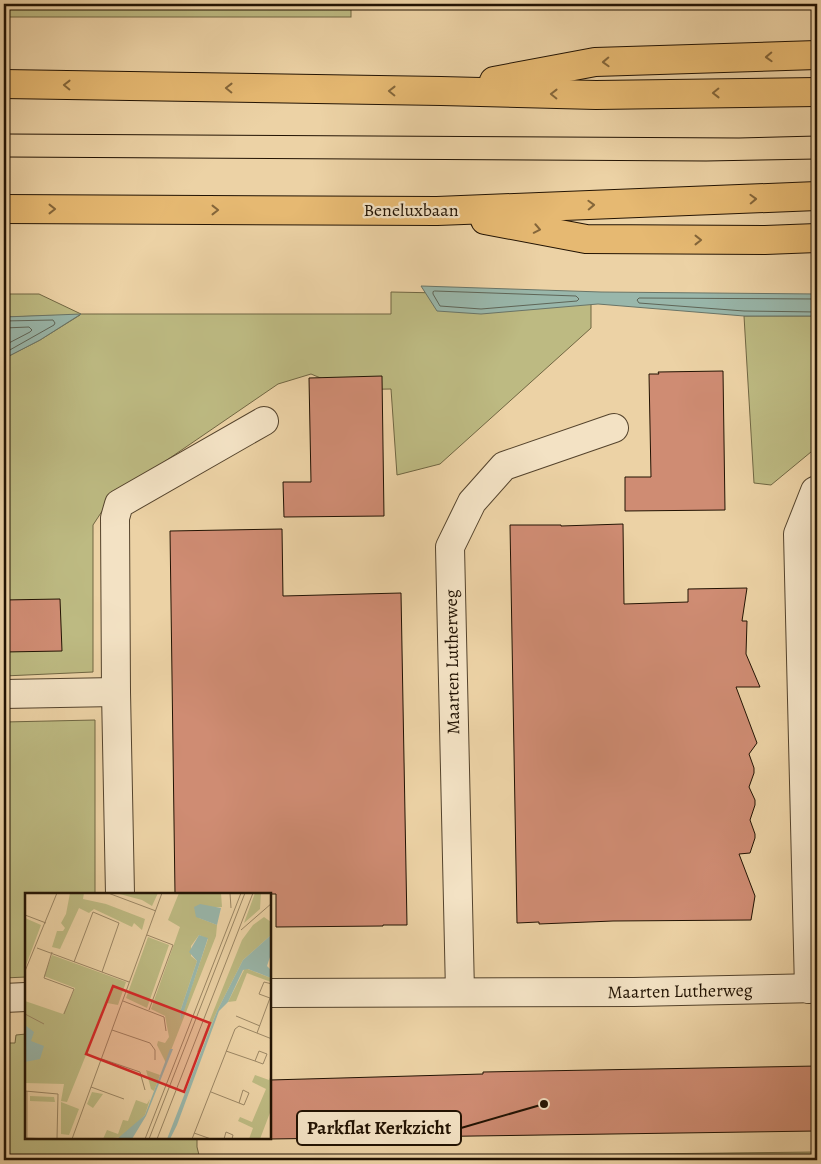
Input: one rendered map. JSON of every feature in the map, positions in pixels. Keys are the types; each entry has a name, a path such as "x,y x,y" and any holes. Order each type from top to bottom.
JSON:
{"main road":[{"path":"441,91 594,62 817,55"},
{"path":"4,84 596,95 817,92"},
{"name":"Beneluxbaan","path":"4,209 437,211 817,196"},
{"path":"437,211 586,239 765,240 817,238"}],"street":[{"path":"120,893 115,518 119,504 264,421"},
{"name":"Maarten Lutherweg","path":"460,992 450,547 472,502 504,466 614,428"},
{"name":"Maarten Lutherweg","path":"271,993 634,992 813,989 798,534 817,490"},
{"path":"4,694 116,692"},
{"path":"4,998 25,997"}],"shaded area":[{"path":"4,4 351,4 351,17 4,17"},
{"path":"391,292 591,296 591,328 440,464 397,475 391,389 331,390 323,379 311,374 278,384 110,499 93,525 93,672 4,676 4,356 9,356 40,340 80,315 4,317 4,294 39,294 81,314 391,314"},
{"path":"744,316 817,316 817,447 771,485 754,483"},
{"path":"95,720 95,893 25,893 25,977 4,978 4,722"},
{"path":"25,1034 25,1139 197,1139 200,1159 817,1152 817,1160 4,1160 4,1043 15,1043 16,1035"}],"water":[{"path":"421,286 601,292 817,294 817,316 744,316 598,304 481,314 437,311"},
{"path":"81,314 40,340 9,356 4,356 4,317"}],"building":[{"path":"723,371 725,510 625,511 625,477 651,477 649,374 659,374 658,372"},
{"path":"382,376 384,516 284,517 283,482 311,482 309,378"},
{"path":"623,524 624,604 688,602 688,589 747,588 742,621 747,621 746,654 760,687 736,687 757,743 749,754 754,768 749,787 755,800 750,820 755,838 750,853 739,854 755,896 751,920 517,923 510,525"},
{"path":"282,529 283,596 401,593 407,925 276,927 276,894 175,893 170,531"},
{"path":"60,599 62,651 4,652 4,600"},
{"path":"817,1066 817,1131 271,1139 271,1080 483,1074 483,1072"}],"tram line":[{"path":"4,134 739,138 817,136"},
{"path":"4,157 706,161 817,159"}],"place":[{"name":"Parkflat Kerkzicht","path":"544,1104"}]}
